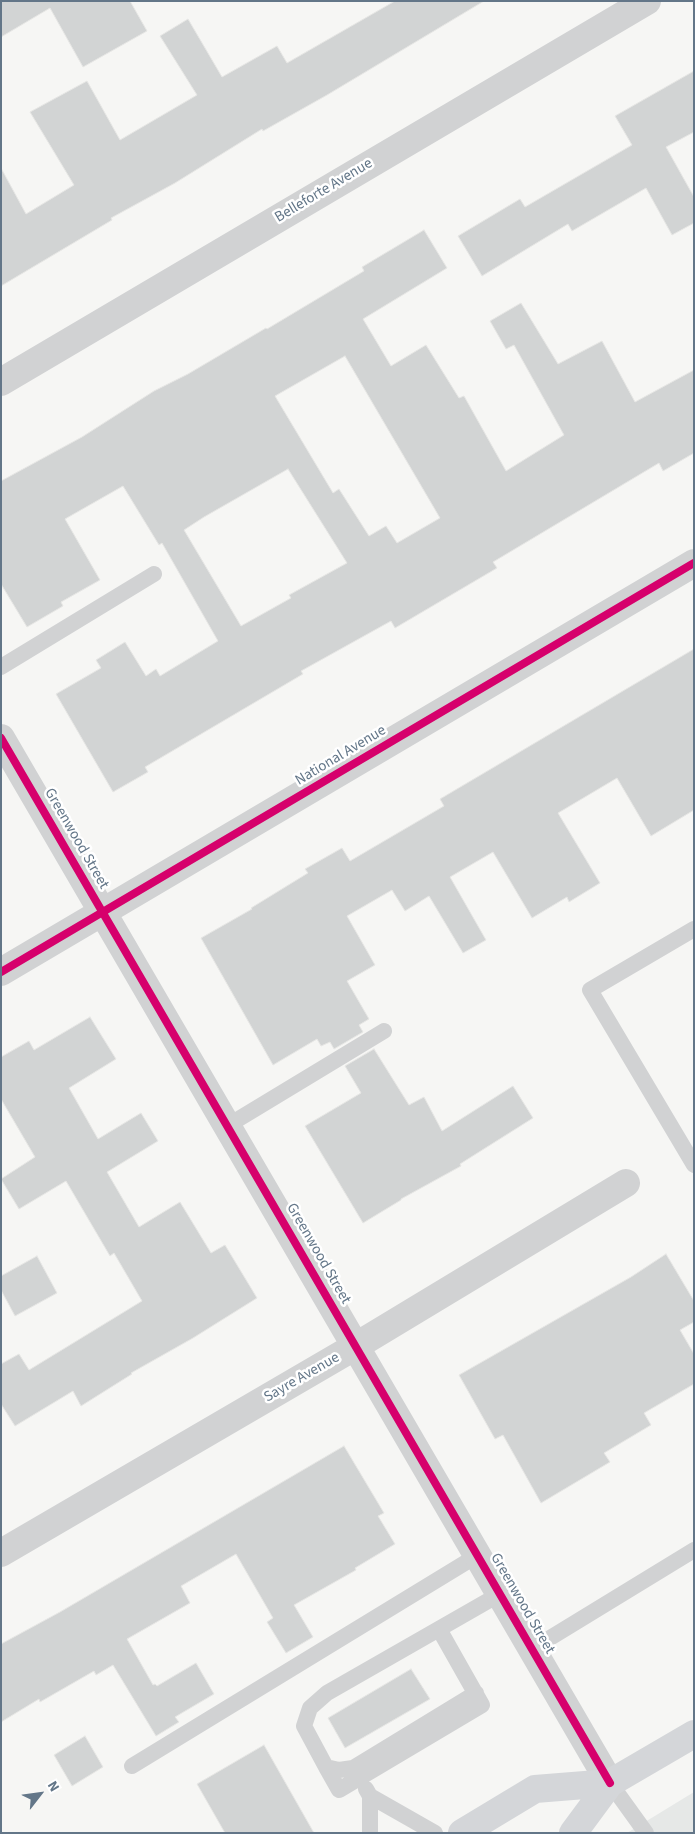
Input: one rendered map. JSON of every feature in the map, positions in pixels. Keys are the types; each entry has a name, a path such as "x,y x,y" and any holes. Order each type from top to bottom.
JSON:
{"main road":[{"path":"573,1833 610,1783 694,1734"},
{"path":"462,1833 535,1789 610,1783"}],"street":[{"name":"Belleforte Avenue","path":"1,382 647,1"},
{"name":"National Avenue","path":"1,972 694,563"},
{"name":"Greenwood Street","path":"1,738 610,1783"},
{"name":"Sayre Avenue","path":"1,1553 356,1346 626,1183"}],"lane":[{"path":"1,668 154,574"},
{"path":"694,929 590,990 694,1165"},
{"path":"227,1126 384,1031"},
{"path":"532,1649 694,1550"},
{"path":"132,1766 478,1555"},
{"path":"439,1629 482,1705 339,1790 304,1726 310,1708 326,1694 439,1629 500,1594"},
{"path":"326,1767 339,1770 353,1768 476,1693"},
{"path":"360,1778 370,1796 370,1833"},
{"path":"610,1783 646,1833"},
{"path":"370,1796 435,1833"}],"shaded area":[{"path":"694,1792 694,1833 627,1833"}],"building":[{"path":"1,1 130,1 147,31 83,67 50,8 1,37"},
{"path":"395,1 484,1 327,95 263,131 262,129 175,183 111,218 112,220 1,286 1,168 26,214 74,185 30,112 87,81 120,140 197,95 160,36 188,19 222,77 277,46 287,63"},
{"path":"694,71 694,132 666,147 694,197 694,223 672,235 646,188 572,231 568,224 482,276 458,236 520,199 525,207 632,145 615,116"},
{"path":"424,230 447,268 363,319 391,366 426,345 459,398 464,396 506,471 564,435 514,345 506,349 490,321 521,303 558,364 602,341 635,402 694,370 694,453 663,471 659,463 493,562 497,568 395,628 391,621 301,671 303,674 145,767 148,772 113,792 56,694 101,668 96,660 125,642 146,676 156,669 160,676 218,641 162,543 159,545 123,486 65,519 100,580 61,602 63,606 27,627 1,584 1,481 82,437 154,391 267,329 364,271 362,267","holes":["345,356 440,518 397,543 386,526 369,536 339,489 333,493 275,396","288,469 347,563 289,595 291,598 241,626 184,530"]},
{"path":"694,649 694,810 651,836 617,778 558,813 600,883 569,902 567,897 532,918 493,852 450,877 486,940 463,953 429,896 405,911 392,890 347,916 375,965 347,981 369,1019 359,1025 363,1032 334,1049 330,1042 321,1046 317,1039 273,1065 201,938 252,909 308,873 305,869 342,848 350,861 444,806 440,799"},
{"path":"90,1017 116,1059 69,1088 98,1139 141,1113 158,1141 107,1172 139,1227 180,1202 211,1253 225,1245 257,1298 193,1338 131,1373 81,1406 73,1391 15,1426 1,1404 1,1364 19,1354 29,1370 142,1301 114,1253 110,1256 66,1181 19,1209 1,1179 35,1157 1,1099 1,1057 29,1041 34,1050"},
{"path":"374,1049 409,1105 424,1097 442,1131 513,1086 533,1118 460,1164 461,1166 401,1199 363,1223 305,1126 361,1093 345,1066"},
{"path":"666,1254 694,1301 694,1322 680,1330 694,1354 694,1384 644,1413 651,1425 604,1453 610,1462 541,1503 503,1435 495,1439 459,1375 631,1277"},
{"path":"37,1256 57,1293 15,1316 1,1290 1,1276"},
{"path":"344,1446 384,1513 378,1516 395,1544 355,1568 356,1570 294,1605 313,1637 286,1653 267,1622 273,1618 236,1554 181,1586 190,1603 127,1639 153,1685 157,1686 196,1663 214,1694 175,1717 179,1722 156,1736 113,1665 96,1675 94,1671 40,1702 39,1699 1,1722 1,1644 60,1612"},
{"path":"411,1669 430,1699 345,1748 328,1718"},
{"path":"85,1736 103,1767 72,1786 54,1755"},
{"path":"264,1745 314,1833 225,1833 197,1784"}],"cycle path":[{"path":"1,972 694,563"},
{"path":"1,738 610,1783"}]}
